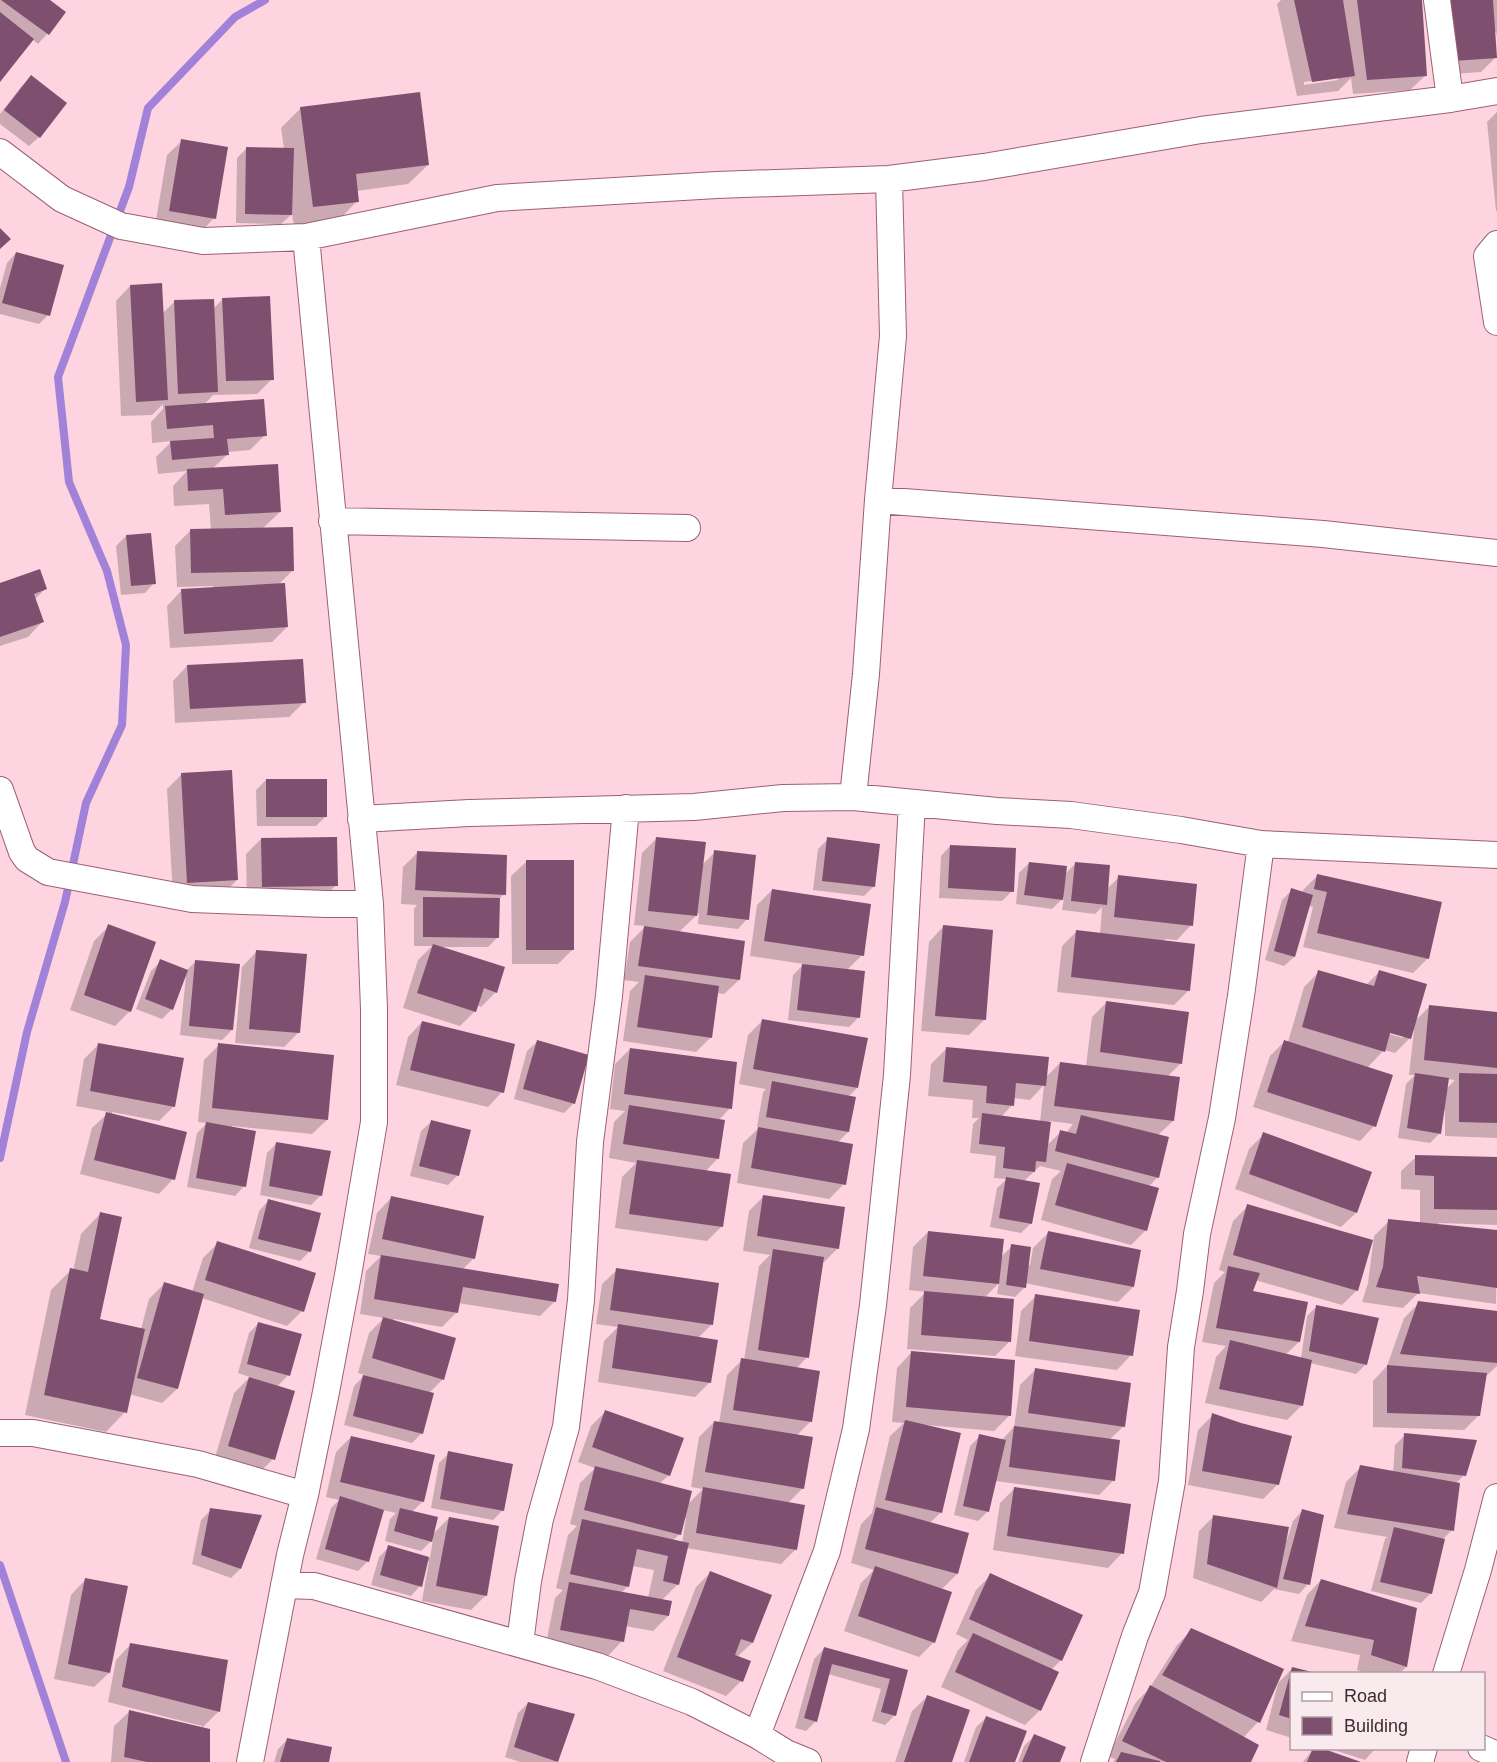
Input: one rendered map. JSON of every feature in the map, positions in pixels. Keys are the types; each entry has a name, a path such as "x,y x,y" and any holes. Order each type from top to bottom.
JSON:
{"street":[{"path":"1437,0 1450,99"},
{"path":"0,152 62,199 121,226 203,241 306,237 497,198 717,184 889,179 984,167 1201,130 1497,91"},
{"path":"853,797 866,674 892,336 889,179"},
{"path":"250,1762 348,1275 374,1122 374,1010 370,904 306,237"},
{"path":"1497,243 1487,256 1497,322"},
{"path":"878,500 1323,534 1497,553"},
{"path":"333,521 687,528"},
{"path":"0,790 22,852 27,859 48,872 192,899 370,904"},
{"path":"361,819 470,813 694,807 783,798 853,797 997,811 1071,815 1261,843 1497,855"},
{"path":"757,1735 827,1551 856,1429 873,1305 897,1076 912,803"},
{"path":"520,1643 528,1581 540,1519 566,1426 581,1300 590,1142 609,996 626,808"},
{"path":"1094,1762 1135,1636 1152,1593 1172,1480 1181,1347 1197,1234 1222,1118 1261,843"},
{"path":"0,1433 33,1433 198,1464 305,1495"},
{"path":"1447,1672 1478,1570 1497,1497"},
{"path":"284,1585 314,1586 597,1666 692,1701 757,1735 786,1754 808,1762"}],"building":[{"path":"1,0 50,0 66,12 49,35"},
{"path":"1294,0 1343,0 1355,76 1312,82"},
{"path":"1357,0 1422,0 1427,76 1367,80"},
{"path":"1446,0 1493,0 1497,58 1453,61"},
{"path":"0,12 34,39 0,82"},
{"path":"31,75 67,103 40,138 4,110"},
{"path":"420,92 429,165 356,174 359,202 313,207 300,107"},
{"path":"181,139 228,147 216,219 169,211"},
{"path":"246,147 294,148 292,215 245,214"},
{"path":"0,228 11,239 0,249"},
{"path":"16,252 64,265 50,316 2,303"},
{"path":"162,283 168,400 136,402 130,285"},
{"path":"270,296 274,380 226,381 222,298"},
{"path":"214,299 218,392 178,394 174,300"},
{"path":"264,399 267,436 227,439 229,455 172,460 170,441 214,438 213,425 167,429 165,406"},
{"path":"278,464 281,512 225,515 223,489 188,491 187,469"},
{"path":"293,527 294,571 191,573 190,529"},
{"path":"151,533 156,584 131,586 126,535"},
{"path":"40,569 47,589 34,594 44,622 0,637 0,583"},
{"path":"285,583 288,627 184,634 181,589"},
{"path":"303,659 306,703 190,709 187,665"},
{"path":"232,770 238,880 187,883 181,773"},
{"path":"266,779 327,779 327,817 266,817"},
{"path":"337,837 338,886 262,887 261,838"},
{"path":"656,837 706,842 697,916 648,911"},
{"path":"827,837 880,844 875,887 822,881"},
{"path":"950,845 1016,848 1014,892 948,888"},
{"path":"714,850 756,855 749,920 707,915"},
{"path":"417,851 507,855 506,895 415,890"},
{"path":"526,860 574,860 574,950 526,950"},
{"path":"1029,862 1067,866 1063,900 1024,895"},
{"path":"1075,862 1110,865 1107,905 1071,901"},
{"path":"1317,874 1442,902 1429,959 1317,933 1327,892 1314,889"},
{"path":"1118,875 1197,884 1193,926 1114,917"},
{"path":"1291,888 1313,895 1295,957 1274,951"},
{"path":"772,889 871,904 864,956 764,941"},
{"path":"423,897 500,898 499,938 423,937"},
{"path":"108,924 156,942 131,1012 84,995"},
{"path":"943,925 993,930 986,1020 935,1016"},
{"path":"644,926 745,941 740,980 638,966"},
{"path":"1076,930 1195,944 1190,991 1071,977"},
{"path":"433,944 505,967 497,993 484,988 476,1012 417,993"},
{"path":"256,950 307,954 300,1033 249,1029"},
{"path":"160,959 188,970 173,1010 145,999"},
{"path":"195,960 240,964 233,1030 189,1026"},
{"path":"802,964 865,971 860,1018 797,1010"},
{"path":"1318,970 1374,986 1379,970 1427,984 1411,1039 1390,1033 1385,1052 1302,1027"},
{"path":"645,975 719,986 712,1038 637,1027"},
{"path":"1106,1001 1189,1012 1182,1064 1100,1052"},
{"path":"1429,1005 1497,1012 1497,1068 1424,1060"},
{"path":"762,1019 868,1038 858,1088 753,1069"},
{"path":"422,1021 515,1044 504,1093 410,1070"},
{"path":"537,1040 589,1055 575,1104 523,1089"},
{"path":"1284,1040 1393,1075 1376,1127 1267,1092"},
{"path":"98,1043 184,1058 175,1107 90,1091"},
{"path":"218,1043 334,1055 328,1120 212,1108"},
{"path":"946,1047 1049,1057 1046,1086 1016,1083 1014,1106 986,1103 987,1086 943,1082"},
{"path":"630,1048 737,1062 732,1109 624,1094"},
{"path":"1060,1062 1180,1077 1174,1121 1054,1106"},
{"path":"1415,1073 1449,1078 1441,1134 1407,1128"},
{"path":"1459,1073 1497,1074 1497,1123 1459,1122"},
{"path":"772,1081 856,1097 849,1132 766,1117"},
{"path":"629,1105 725,1120 719,1159 623,1144"},
{"path":"106,1112 187,1132 175,1180 94,1160"},
{"path":"982,1113 1051,1122 1046,1162 1036,1161 1035,1172 1003,1168 1005,1147 979,1144"},
{"path":"1081,1115 1169,1137 1159,1178 1055,1151 1060,1130 1076,1134"},
{"path":"431,1120 471,1130 459,1176 419,1166"},
{"path":"206,1122 256,1131 246,1187 196,1178"},
{"path":"758,1127 853,1144 846,1185 751,1168"},
{"path":"1263,1132 1372,1172 1357,1213 1249,1174"},
{"path":"276,1142 331,1151 322,1196 269,1186"},
{"path":"1415,1155 1497,1157 1497,1210 1434,1209 1434,1176 1415,1175"},
{"path":"637,1160 731,1174 723,1227 629,1214"},
{"path":"1067,1163 1159,1188 1147,1231 1055,1205"},
{"path":"1006,1177 1040,1183 1032,1224 999,1218"},
{"path":"763,1195 845,1207 839,1249 757,1236"},
{"path":"391,1196 484,1216 475,1259 382,1239"},
{"path":"268,1199 321,1213 311,1252 258,1239"},
{"path":"1247,1204 1373,1240 1358,1291 1233,1255"},
{"path":"100,1212 122,1217 100,1319 145,1329 127,1413 44,1395 70,1268 88,1272"},
{"path":"1388,1219 1497,1230 1497,1288 1417,1276 1420,1294 1376,1287 1383,1267"},
{"path":"928,1231 1004,1239 999,1284 923,1276"},
{"path":"1048,1231 1141,1250 1134,1287 1040,1269"},
{"path":"217,1241 316,1273 304,1312 205,1280"},
{"path":"1011,1244 1031,1247 1026,1288 1006,1285"},
{"path":"773,1249 824,1257 809,1358 758,1350"},
{"path":"381,1255 559,1284 556,1302 463,1287 458,1313 374,1299"},
{"path":"1228,1266 1260,1273 1253,1291 1308,1302 1300,1342 1216,1328"},
{"path":"616,1268 719,1283 713,1325 610,1310"},
{"path":"164,1282 204,1294 178,1389 137,1378"},
{"path":"924,1291 1014,1299 1011,1342 921,1335"},
{"path":"1035,1294 1140,1310 1133,1356 1029,1341"},
{"path":"1418,1301 1497,1311 1497,1363 1400,1354"},
{"path":"1316,1305 1379,1318 1367,1365 1309,1351"},
{"path":"383,1317 456,1338 444,1380 372,1358"},
{"path":"258,1322 302,1334 290,1376 247,1364"},
{"path":"618,1324 718,1340 711,1383 612,1368"},
{"path":"1230,1340 1312,1360 1303,1406 1219,1389"},
{"path":"911,1351 1015,1360 1011,1416 906,1407"},
{"path":"741,1358 820,1371 812,1422 733,1410"},
{"path":"1387,1365 1487,1373 1480,1416 1387,1413"},
{"path":"1035,1368 1131,1383 1125,1427 1028,1413"},
{"path":"363,1375 434,1393 423,1434 353,1416"},
{"path":"249,1377 295,1391 275,1460 228,1446"},
{"path":"605,1410 684,1438 670,1476 592,1447"},
{"path":"1212,1413 1292,1436 1279,1485 1202,1471"},
{"path":"905,1420 961,1433 942,1513 885,1500"},
{"path":"714,1421 813,1437 804,1489 705,1472"},
{"path":"1014,1426 1120,1440 1115,1481 1009,1467"},
{"path":"1404,1433 1477,1440 1466,1476 1402,1468"},
{"path":"979,1434 1006,1440 989,1512 963,1506"},
{"path":"351,1436 435,1455 424,1502 340,1482"},
{"path":"448,1451 513,1464 504,1511 440,1499"},
{"path":"1360,1465 1460,1483 1454,1531 1347,1514"},
{"path":"595,1466 692,1491 681,1535 584,1510"},
{"path":"703,1487 805,1505 797,1550 696,1533"},
{"path":"1014,1487 1131,1504 1124,1554 1007,1536"},
{"path":"340,1496 384,1510 369,1562 325,1549"},
{"path":"876,1507 969,1533 958,1574 865,1549"},
{"path":"210,1508 262,1515 241,1569 201,1555"},
{"path":"400,1508 438,1517 432,1542 394,1531"},
{"path":"1302,1509 1324,1515 1310,1585 1283,1579"},
{"path":"1213,1515 1289,1527 1277,1588 1207,1564"},
{"path":"449,1517 499,1526 487,1596 436,1586"},
{"path":"582,1519 689,1543 679,1585 663,1581 668,1556 637,1549 629,1587 570,1574"},
{"path":"1394,1527 1445,1539 1432,1594 1380,1582"},
{"path":"388,1545 429,1557 422,1587 380,1575"},
{"path":"875,1566 952,1592 935,1643 858,1616"},
{"path":"710,1571 772,1595 753,1643 741,1639 735,1655 751,1661 743,1682 677,1657"},
{"path":"990,1573 1083,1615 1062,1661 969,1619"},
{"path":"85,1578 128,1586 110,1673 68,1664"},
{"path":"1321,1579 1417,1608 1407,1667 1371,1655 1374,1640 1305,1626"},
{"path":"569,1582 672,1601 669,1616 630,1609 624,1642 560,1630"},
{"path":"1191,1628 1284,1669 1260,1723 1162,1675"},
{"path":"973,1633 1059,1672 1041,1711 955,1672"},
{"path":"130,1643 228,1660 220,1712 122,1687"},
{"path":"824,1647 908,1670 896,1716 881,1712 890,1679 832,1664 817,1722 804,1718"},
{"path":"1292,1667 1312,1672 1291,1672"},
{"path":"1290,1674 1290,1718 1279,1715"},
{"path":"1150,1685 1259,1745 1251,1762 1166,1762 1122,1741"},
{"path":"927,1695 970,1710 952,1762 904,1762"},
{"path":"528,1702 575,1714 558,1762 514,1747"},
{"path":"129,1710 210,1729 210,1762 147,1762 124,1757"},
{"path":"986,1716 1027,1731 1015,1762 969,1762"},
{"path":"1034,1734 1066,1747 1060,1762 1022,1762"},
{"path":"287,1738 332,1747 329,1762 280,1762"},
{"path":"1312,1750 1327,1750 1361,1762 1307,1762"},
{"path":"1121,1752 1160,1761 1160,1762 1116,1762"}],"waterway":[{"path":"0,1158 27,1032 65,902 86,803 122,725 126,645 107,571 69,482 58,377 129,187 148,108 235,17 265,0"},
{"path":"0,1565 66,1762"}]}
